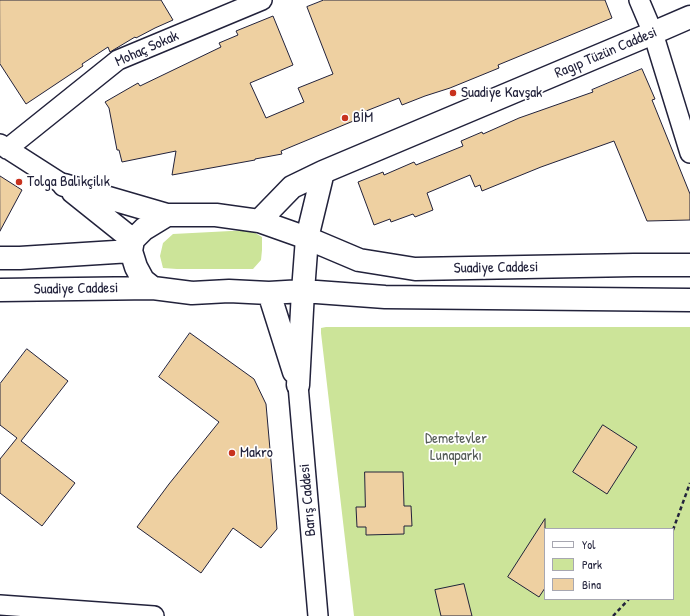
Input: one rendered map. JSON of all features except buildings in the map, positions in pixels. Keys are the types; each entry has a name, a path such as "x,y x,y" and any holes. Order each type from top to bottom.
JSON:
{"main road":[{"name":"Ragıp Tüzün Caddesi","path":"259,221 292,187 323,172 690,16"},
{"path":"303,291 307,238 323,172"},
{"path":"64,185 167,215"},
{"path":"64,185 132,246"},
{"path":"0,258 20,258 132,246 144,229 167,215"},
{"name":"Suadiye Caddesi","path":"167,215 216,215 259,221 307,238 360,260 415,269 690,265"},
{"name":"Suadiye Caddesi","path":"132,246 136,267 143,280 153,288"},
{"name":"Suadiye Caddesi","path":"0,290 153,288 192,293 229,291 269,293 303,291 384,297 690,300"},
{"name":"Barış Caddesi","path":"298,385 303,291"},
{"name":"Barış Caddesi","path":"269,293 298,385"}],"street":[{"name":"Mohaç Sokak","path":"3,147 118,60 262,0"},
{"path":"639,0 653,33 690,152"},
{"path":"3,147 64,185"},
{"name":"Barış Caddesi","path":"298,385 318,616"},
{"path":"0,605 60,613 154,616"}],"path":[{"path":"674,528 690,483"},
{"path":"613,616 628,600"}],"green space":[{"path":"250,230 262,237 261,260 253,269 163,268 160,256 163,243 173,234"},
{"name":"Demetevler Lunaparkı","path":"326,327 690,327 690,616 354,616 321,328"}],"place":[{"name":"Suadiye Kavşak","path":"453,93"},
{"name":"BİM","path":"345,118"},
{"name":"Tolga Balıkçilık","path":"19,182"},
{"name":"Makro","path":"232,453"}]}
